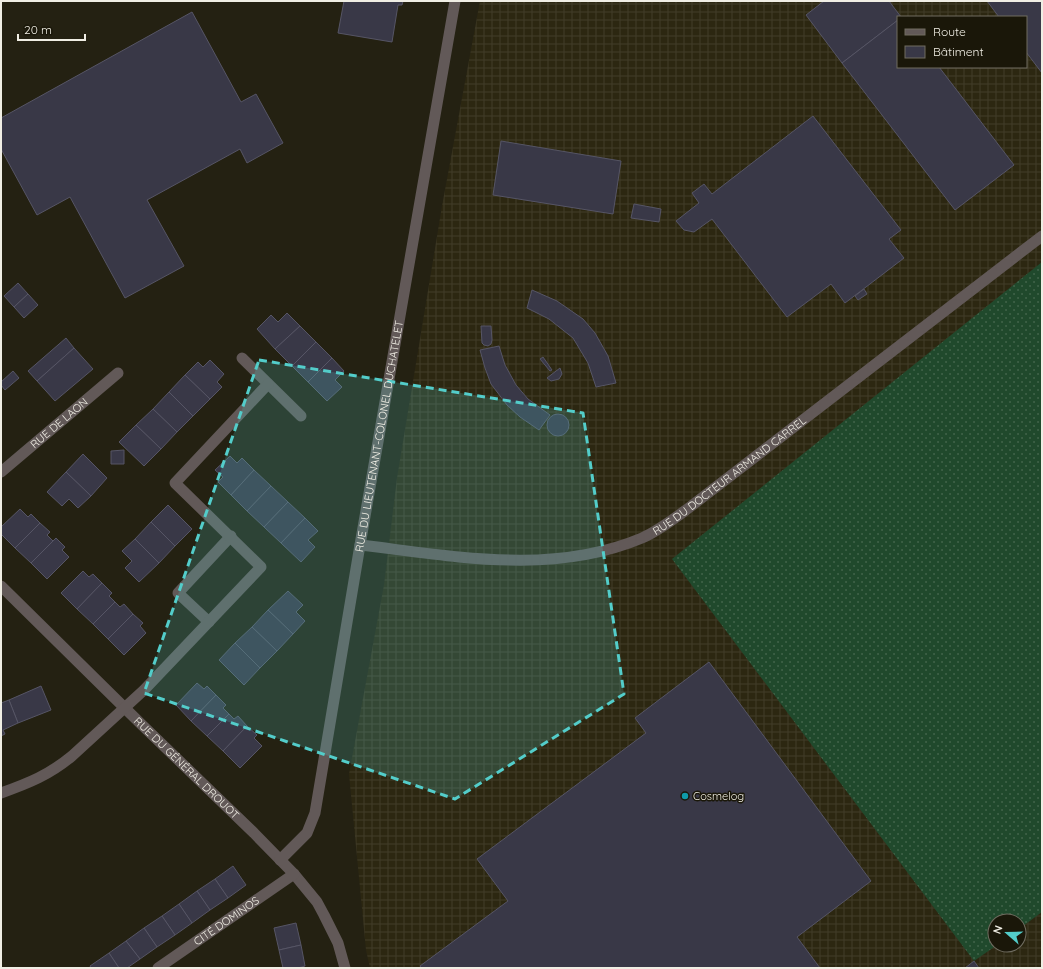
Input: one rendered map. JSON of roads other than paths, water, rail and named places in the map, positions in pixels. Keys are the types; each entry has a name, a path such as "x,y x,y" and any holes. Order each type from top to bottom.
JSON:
{"street":[{"name":"RUE DU LIEUTENANT-COLONEL DUCHATELET","path":"280,860 307,833 313,819 455,1"},
{"name":"RUE DU DOCTEUR ARMAND CARREL","path":"360,545 509,561 550,560 581,556 611,548 642,537 661,528 686,510 1042,236"},
{"path":"242,358 301,416"},
{"name":"RUE DE LAON","path":"1,472 118,373"},
{"path":"1,793 40,778 61,766 144,690 261,566 175,483 268,384"},
{"path":"209,622 178,593 231,536"},
{"name":"RUE DU GÉNÉRAL DROUOT","path":"1,586 294,874 317,902 338,943 345,968"},
{"name":"CITÉ DOMINOS","path":"158,968 294,874"}],"place":[{"name":"Cosmelog","path":"685,796"}]}
